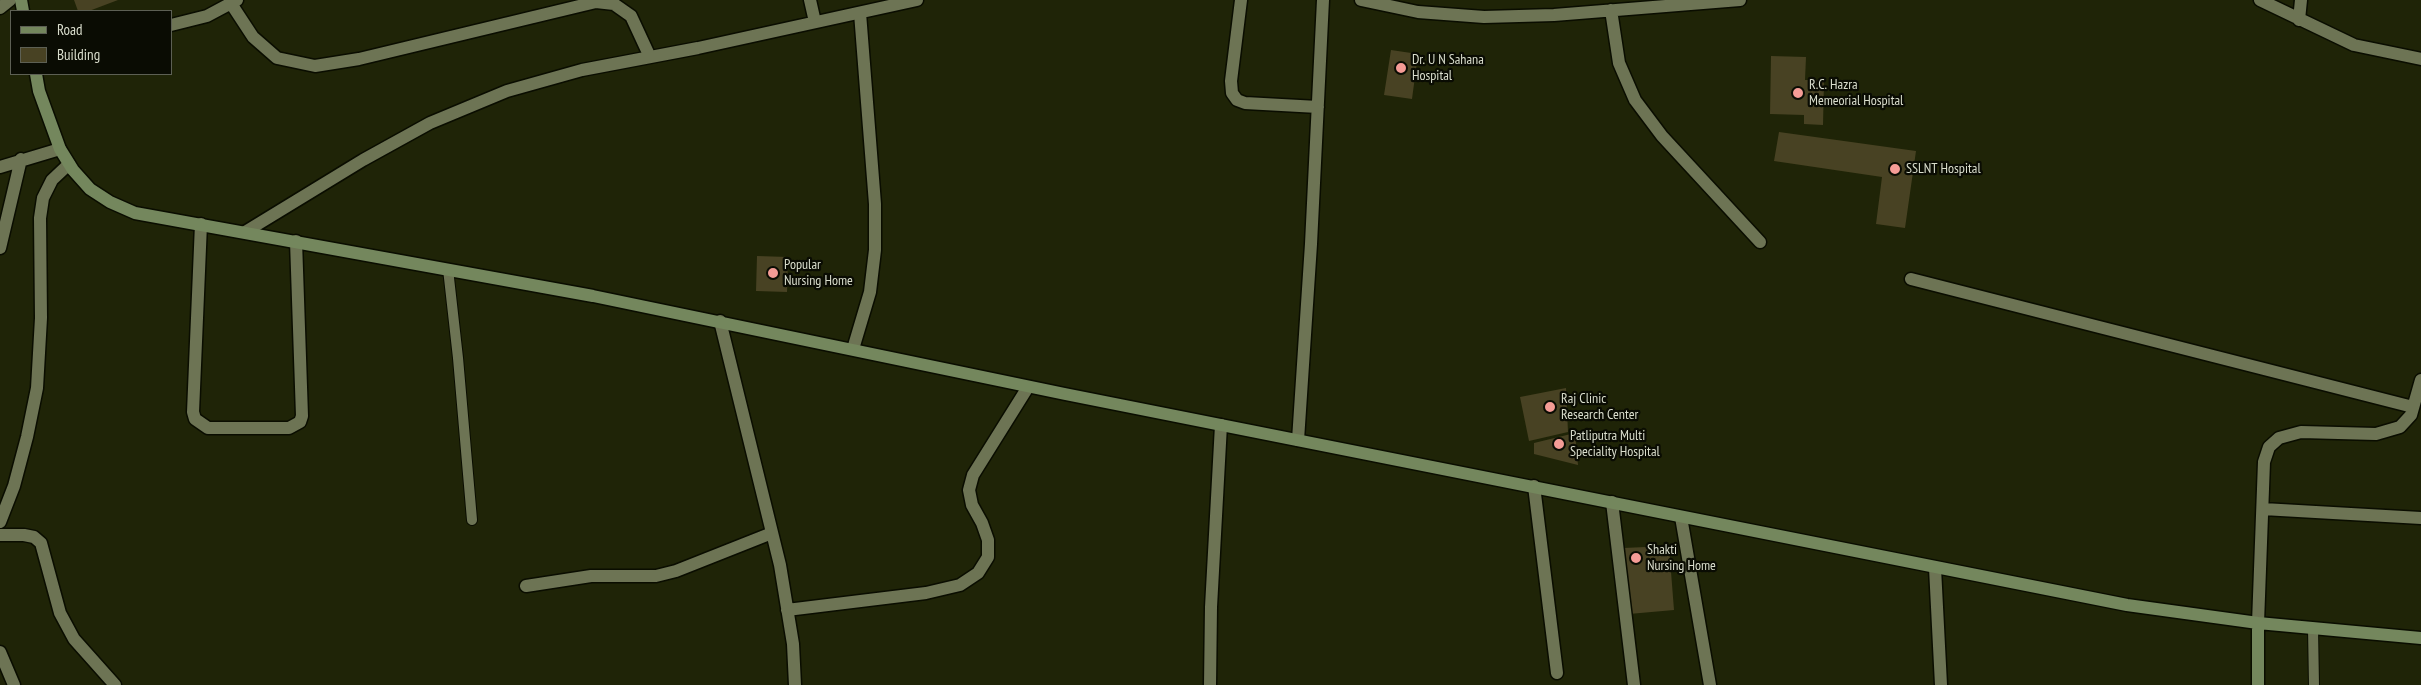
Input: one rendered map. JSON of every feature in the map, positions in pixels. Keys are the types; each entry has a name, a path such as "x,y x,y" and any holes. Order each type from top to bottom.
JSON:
{"main road":[{"path":"36,75 60,149 69,164 90,189 110,202 135,213 448,269 720,321 1028,387 2127,605 2258,623 2421,638"},
{"path":"2258,623 2258,685"}],"street":[{"path":"0,8 10,0"},
{"path":"810,0 815,22"},
{"path":"244,232 363,160 430,123 507,91 582,70 917,0"},
{"path":"1241,0 1231,81 1232,93 1237,100 1245,103 1318,107"},
{"path":"1298,440 1323,0"},
{"path":"1361,0 1418,12 1484,17 1740,0"},
{"path":"2260,0 2354,45 2421,58"},
{"path":"2300,20 2301,0"},
{"path":"172,25 207,16 234,2 253,37 278,58 315,66 359,59 596,2 618,2 631,16 650,57"},
{"path":"1611,10 1619,63 1635,100 1662,136 1760,242"},
{"path":"853,349 870,292 875,250 875,204 860,13"},
{"path":"0,167 60,149"},
{"path":"0,248 22,159"},
{"path":"0,522 14,486 37,388 41,318 40,218 44,198 52,180 69,164"},
{"path":"201,224 193,412 195,419 208,428 288,428 300,422 302,416 296,241"},
{"path":"1911,279 2414,407"},
{"path":"720,321 780,565 793,644 795,685"},
{"path":"2258,623 2264,462 2269,447 2279,438 2301,432 2376,434 2400,428 2411,415 2421,380"},
{"path":"787,610 926,593 960,585 978,573 988,557 988,540 982,523 972,505 969,490 973,475 1028,387"},
{"path":"1210,685 1211,607 1221,425"},
{"path":"1534,486 1557,673"},
{"path":"1612,502 1634,685"},
{"path":"2263,509 2421,518"},
{"path":"1680,517 1710,685"},
{"path":"526,586 591,576 656,576 676,571 772,533"},
{"path":"0,535 24,535 34,537 41,543 60,613 74,639 115,685"},
{"path":"1935,568 1941,685"},
{"path":"0,652 14,685"}],"lane":[{"path":"448,269 472,520"},
{"path":"2313,628 2314,685"}],"building":[{"path":"74,0 118,0 92,10 78,10"},
{"path":"1391,50 1418,54 1412,99 1384,95"},
{"path":"1771,56 1806,57 1805,80 1824,80 1823,125 1804,124 1804,115 1770,114"},
{"path":"1779,132 1916,151 1905,228 1876,224 1882,177 1774,161"},
{"path":"757,256 788,257 787,292 756,291"},
{"path":"1566,388 1568,432 1529,441 1520,397"},
{"path":"1575,433 1578,465 1534,454 1534,443"},
{"path":"1669,546 1674,610 1629,614 1623,548"}],"place":[{"name":"Dr. U N Sahana Hospital","path":"1401,68"},
{"name":"R.C. Hazra Memeorial Hospital","path":"1798,93"},
{"name":"SSLNT Hospital","path":"1895,169"},
{"name":"Popular Nursing Home","path":"773,273"},
{"name":"Raj Clinic Research Center","path":"1550,407"},
{"name":"Patliputra Multi Speciality Hospital","path":"1559,444"},
{"name":"Shakti Nursing Home","path":"1636,558"}]}
